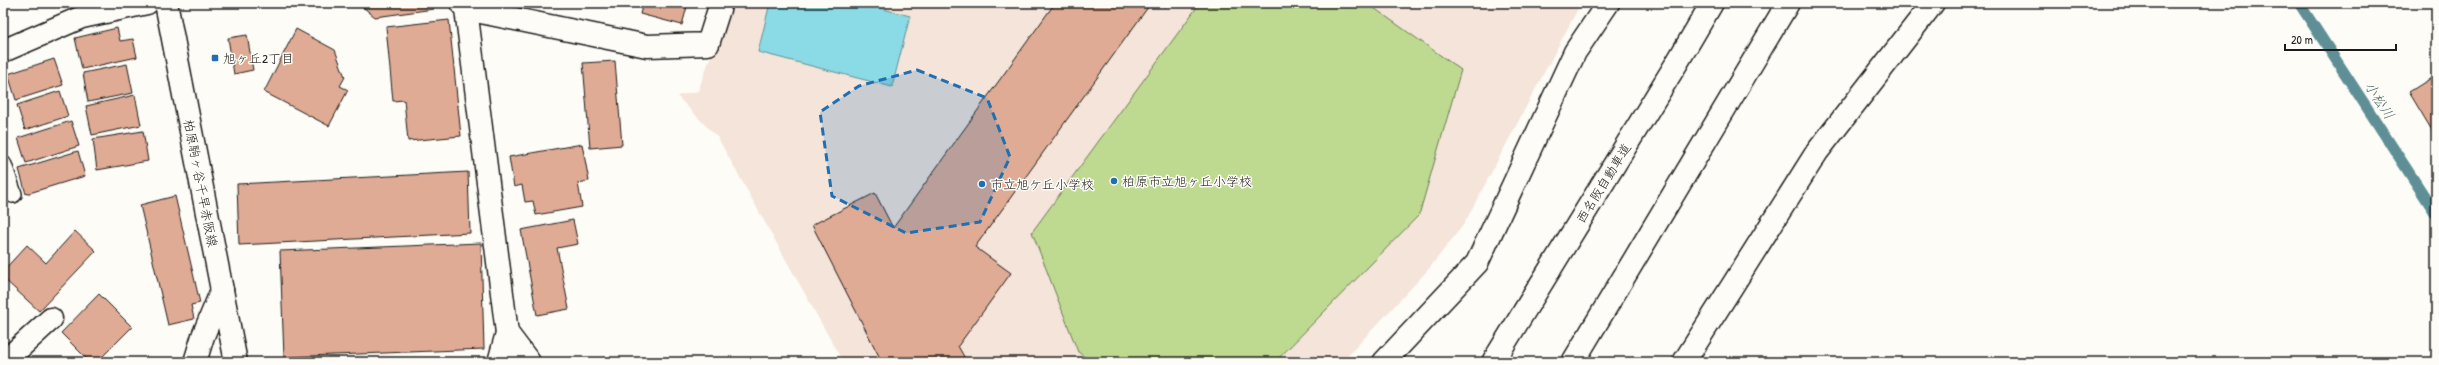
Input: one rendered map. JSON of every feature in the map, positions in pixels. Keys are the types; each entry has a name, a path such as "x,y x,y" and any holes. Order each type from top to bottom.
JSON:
{"main road":[{"path":"3,51 82,17 147,3"},
{"name":"柏原駒ヶ谷千早赤阪線","path":"166,3 236,362"},
{"path":"499,362 507,333 464,6 647,46 708,44 721,3"},
{"path":"1384,362 1477,263 1575,52 1608,3"},
{"name":"西名阪自動車道","path":"1493,362 1676,66 1712,3"},
{"path":"1573,362 1788,3"},
{"path":"1684,362 1817,152 1933,3"},
{"path":"195,362 202,336 222,290"},
{"path":"4,362 51,319"},
{"path":"507,333 529,362"}],"lane":[{"path":"3,165 13,194"}],"highlighted area":[{"path":"917,70 987,98 1010,157 980,222 906,233 832,196 820,112 859,86"}],"shaded area":[{"name":"柏原市立旭ヶ丘小学校","path":"730,3 1004,3 1022,7 1024,3 1581,3 1464,224 1427,271 1342,362 843,362 718,138 677,96 698,91"}],"green space":[{"path":"1200,3 1367,3 1461,70 1419,215 1275,362 1092,362 1078,352 1032,232"}],"water":[{"path":"770,3 860,3 910,16 892,87 758,52"}],"building":[{"path":"358,3 427,3 434,9 375,17"},
{"path":"643,3 688,3 682,25 640,14"},
{"path":"1055,3 1151,3 975,247 1011,273 958,346 967,362 882,362 812,225 875,193 893,228"},
{"path":"1159,3 1168,3 1165,7"},
{"path":"449,20 461,136 408,141 404,100 393,101 386,27"},
{"path":"117,28 120,41 133,39 137,57 82,69 75,38"},
{"path":"296,29 335,50 345,77 340,86 348,90 329,126 264,92"},
{"path":"247,35 253,70 234,74 228,38"},
{"path":"54,59 63,85 16,100 8,74"},
{"path":"615,61 622,145 590,148 583,63"},
{"path":"127,64 133,93 88,102 83,73"},
{"path":"2436,75 2436,137 2409,92"},
{"path":"60,91 68,116 25,130 17,105"},
{"path":"135,95 141,125 92,135 86,106"},
{"path":"71,121 79,146 26,163 18,138"},
{"path":"143,131 148,161 97,170 93,139"},
{"path":"582,144 589,181 578,183 582,207 536,215 533,201 525,202 522,185 514,187 509,157"},
{"path":"78,151 85,176 26,194 19,169"},
{"path":"468,172 470,233 239,245 237,184"},
{"path":"175,196 200,303 191,305 194,319 168,325 140,205"},
{"path":"573,220 578,244 557,248 569,309 537,315 521,230"},
{"path":"75,231 96,251 39,311 3,278 3,271 27,245 46,263"},
{"path":"481,243 484,349 284,357 280,251"},
{"path":"99,294 132,327 97,362 90,362 61,333"},
{"path":"402,360 403,362 383,362"}],"waterway":[{"name":"小松川","path":"2299,3 2436,214"}],"place":[{"name":"旭ヶ丘2丁目","path":"215,58"},
{"name":"柏原市立旭ヶ丘小学校","path":"1114,181"},
{"name":"市立旭ケ丘小学校","path":"982,184"}]}
